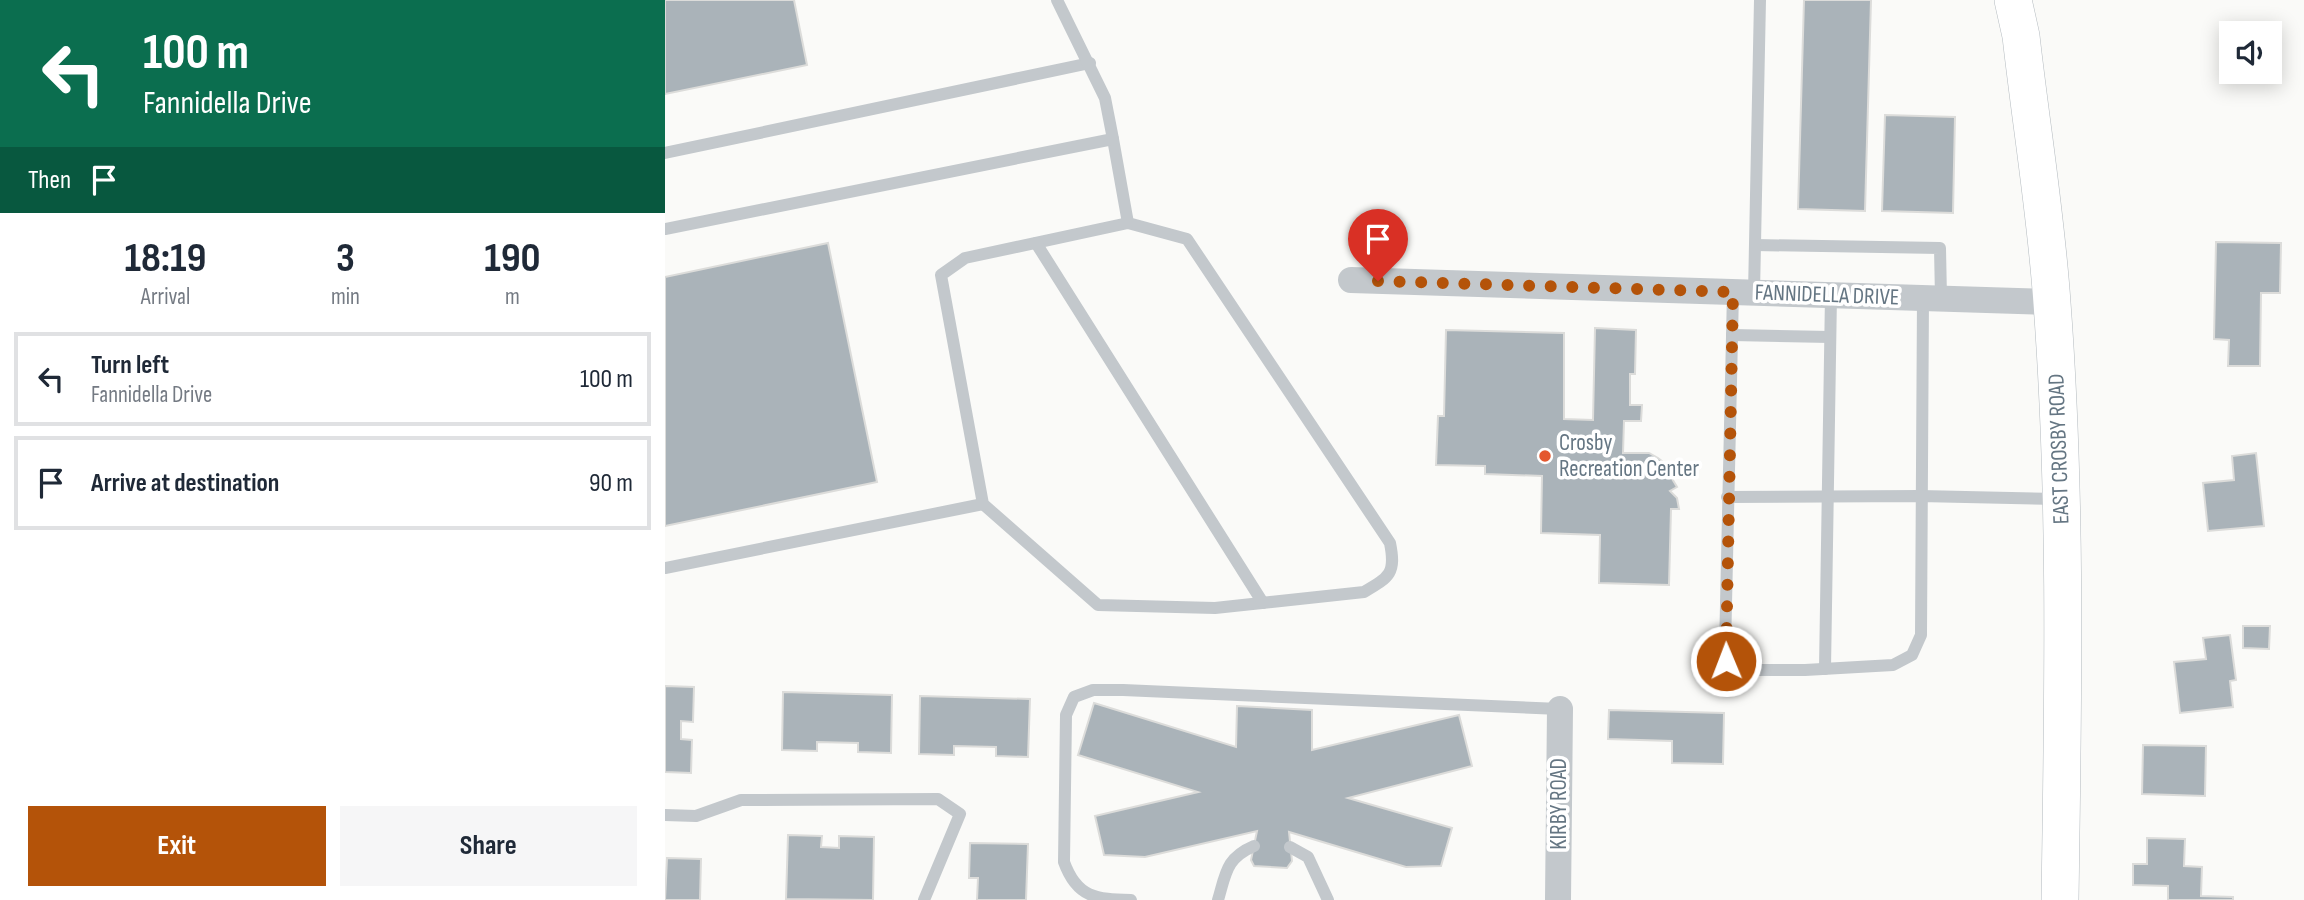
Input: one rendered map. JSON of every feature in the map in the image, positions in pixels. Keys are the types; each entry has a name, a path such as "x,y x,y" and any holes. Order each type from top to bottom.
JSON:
{"street":[{"name":"EAST CROSBY ROAD","path":"2013,0 2021,36 2052,302 2062,499 2064,688 2060,900"},
{"name":"FANNIDELLA DRIVE","path":"1351,280 2052,302"},
{"name":"KIRBY ROAD","path":"1558,900 1559,709"}],"lane":[{"path":"1057,0 1105,98 1128,222"},
{"path":"1755,245 1940,248 1932,298 1920,496 1921,635 1912,655 1893,665 1735,670 1726,661 1732,335 1755,245 1760,0"},
{"path":"665,153 1090,63"},
{"path":"665,229 1113,139"},
{"path":"1128,222 1187,239 1390,543 1394,563 1385,580 1364,592 1215,608 1098,605 983,504 941,275 965,258 1036,243 1128,222"},
{"path":"1036,243 1263,603"},
{"path":"1825,669 1831,295"},
{"path":"1732,335 1830,337"},
{"path":"1727,497 1920,496 2062,499"},
{"path":"665,568 983,504"},
{"path":"1131,900 1110,899 1085,893 1071,881 1064,862 1066,715 1074,697 1093,690 1123,690 1559,709"},
{"path":"665,816 696,816 741,800 938,799 960,814 924,900"},
{"path":"1218,900 1229,866 1239,853 1254,846"},
{"path":"1290,847 1308,857 1328,900"}],"building":[{"path":"665,0 794,0 807,65 665,94"},
{"path":"1804,0 1871,0 1865,211 1798,209"},
{"path":"1885,115 1955,117 1953,213 1882,211"},
{"path":"2216,242 2281,243 2280,293 2261,293 2260,366 2228,366 2229,340 2214,339"},
{"path":"828,243 877,482 665,526 665,277"},
{"name":"Crosby Recreation Center","path":"1595,328 1636,330 1635,374 1630,374 1630,405 1642,405 1641,421 1624,421 1623,453 1649,453 1658,458 1667,465 1661,470 1671,477 1677,487 1670,491 1677,498 1679,509 1671,509 1669,585 1599,583 1600,535 1541,533 1542,476 1485,474 1485,466 1436,465 1438,416 1444,416 1446,330 1564,333 1564,419 1593,420"},
{"path":"2256,453 2264,526 2208,531 2203,483 2234,480 2232,456"},
{"path":"2243,626 2270,626 2269,649 2243,648"},
{"path":"2230,635 2236,680 2230,681 2233,707 2180,713 2174,662 2206,659 2203,638"},
{"path":"665,686 694,687 693,722 681,721 681,739 692,740 691,773 665,772"},
{"path":"783,692 892,695 891,753 858,752 858,743 817,742 817,751 782,750"},
{"path":"920,696 1030,699 1028,757 996,756 996,747 954,746 954,755 919,754"},
{"path":"1094,703 1236,747 1237,706 1312,710 1312,750 1459,715 1472,766 1348,798 1452,828 1441,866 1406,867 1289,832 1292,861 1287,868 1254,866 1251,860 1257,831 1145,857 1104,855 1095,816 1198,792 1078,755"},
{"path":"1609,710 1724,713 1723,764 1672,763 1672,741 1608,739"},
{"path":"2143,745 2206,746 2205,796 2142,794"},
{"path":"788,835 822,836 821,847 839,848 839,836 874,837 873,900 786,899"},
{"path":"2147,838 2185,839 2184,866 2202,867 2201,896 2233,897 2233,900 2168,900 2168,886 2133,885 2133,864 2147,864"},
{"path":"970,843 1028,844 1026,900 977,900 978,878 969,878"},
{"path":"667,858 701,859 700,900 665,900"}],"place":[{"name":"Crosby Recreation Center","path":"1545,456"}],"route":[{"path":"1378,281 1733,292 1727,497 1726,661"}]}
